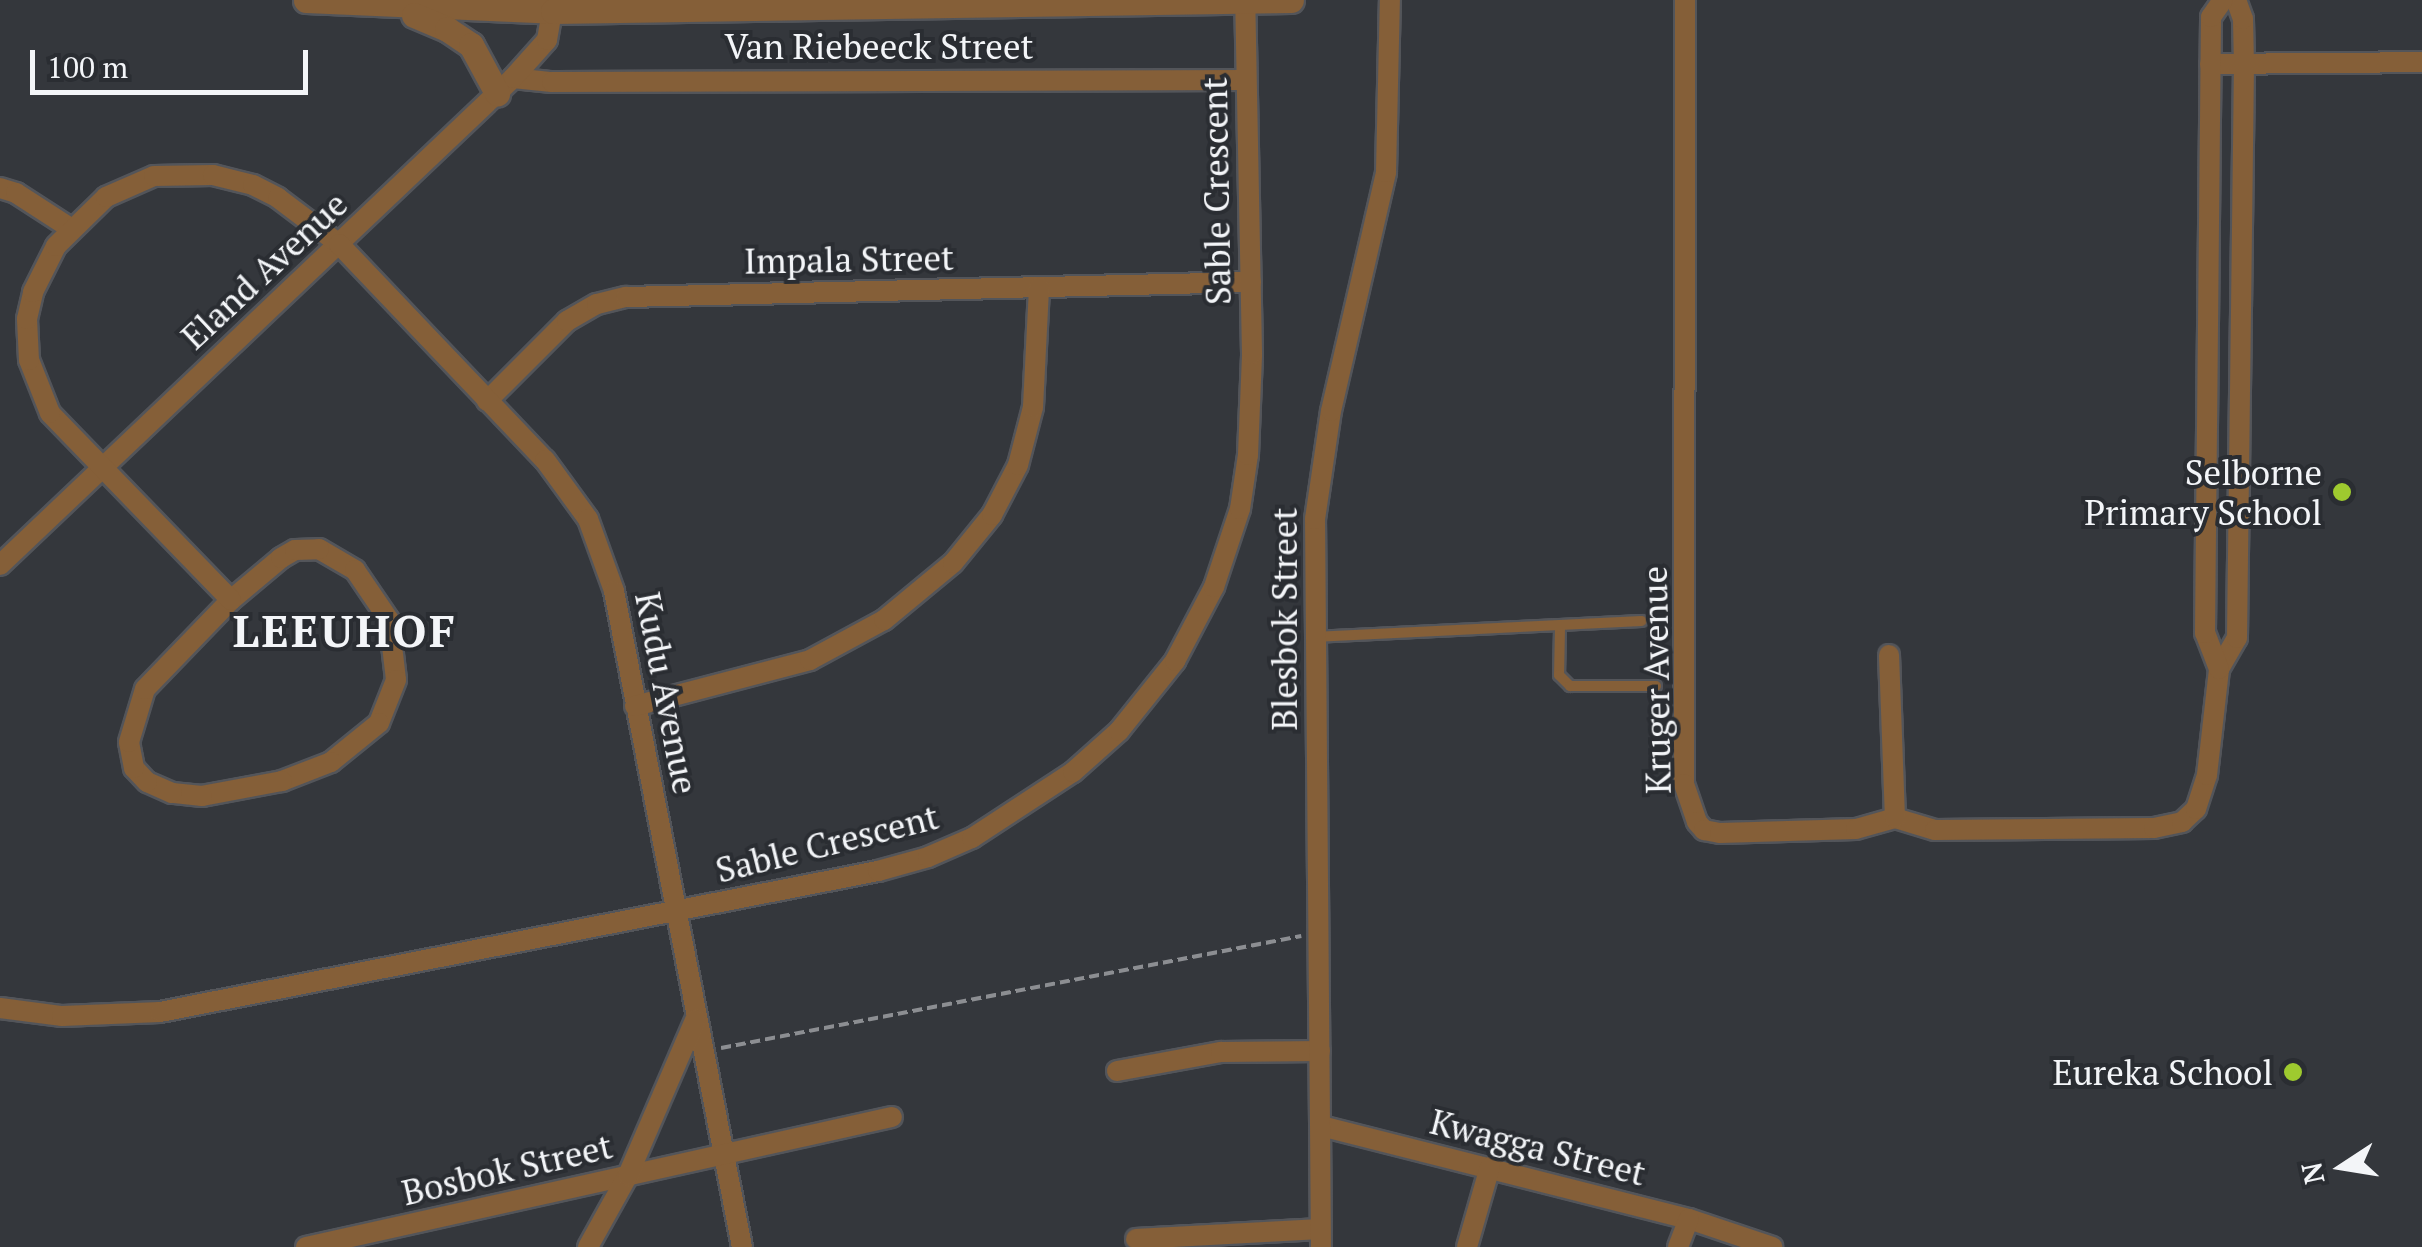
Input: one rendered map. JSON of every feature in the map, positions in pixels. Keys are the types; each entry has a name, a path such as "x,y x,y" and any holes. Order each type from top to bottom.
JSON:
{"street":[{"name":"Van Riebeeck Street","path":"306,0 370,5 1290,0"},
{"name":"Blesbok Street","path":"1321,1238 1320,932 1313,638 1316,495 1331,411 1386,172 1390,0"},
{"name":"Kruger Avenue","path":"1685,0 1685,796 1697,822 1715,833 1856,829 1894,818 1935,830 2154,828 2182,822 2196,810 2204,787 2219,669 2237,638 2244,64 2243,18 2236,0"},
{"name":"Kruger Avenue","path":"2219,669 2206,633 2211,17 2223,0"},
{"name":"Sable Crescent","path":"0,1008 62,1016 160,1012 679,913 928,857 1023,809 1073,772 1119,731 1184,645 1214,587 1236,526 1249,436 1252,282 1245,1"},
{"path":"370,5 433,21 463,39 505,85"},
{"name":"Eland Avenue","path":"0,565 505,85 547,40 554,5"},
{"path":"2210,64 2422,62"},
{"name":"Van Riebeeck Street","path":"505,85 1246,80"},
{"name":"Kudu Avenue","path":"231,600 45,405 27,348 32,292 70,228 106,197 133,182 191,174 262,189 339,244 559,475 588,518 609,570 742,1247"},
{"path":"0,188 16,193 70,228"},
{"name":"Impala Street","path":"487,401 567,321 610,300 1252,282"},
{"path":"635,706 747,680 810,660 884,620 954,563 992,515 1018,465 1035,389 1039,287"},
{"path":"310,548 335,555 375,593 389,620 396,662 392,697 378,724 331,762 282,781 214,795 172,793 147,782 134,768 129,752 132,721 144,690 160,670 231,600 296,550 310,548"},
{"path":"1889,655 1894,818"},
{"path":"588,1247 628,1175 695,1020"},
{"path":"1117,1071 1221,1052 1320,1051"},
{"name":"Bosbok Street","path":"306,1247 385,1238 628,1175 892,1117"},
{"name":"Kwagga Street","path":"1322,1126 1689,1219 1772,1247"},
{"path":"1467,1247 1490,1167"},
{"path":"1678,1247 1689,1219"},
{"path":"1136,1239 1321,1238"}],"lane":[{"path":"1313,638 1560,629 1642,622"},
{"path":"1560,629 1560,675 1570,686 1656,686"}],"path":[{"path":"701,1052 1320,932"}],"place":[{"name":"Selborne Primary School","path":"2342,492"},
{"name":"Eureka School","path":"2293,1072"}],"district":[{"name":"LEEUHOF","path":"345,631"}]}
